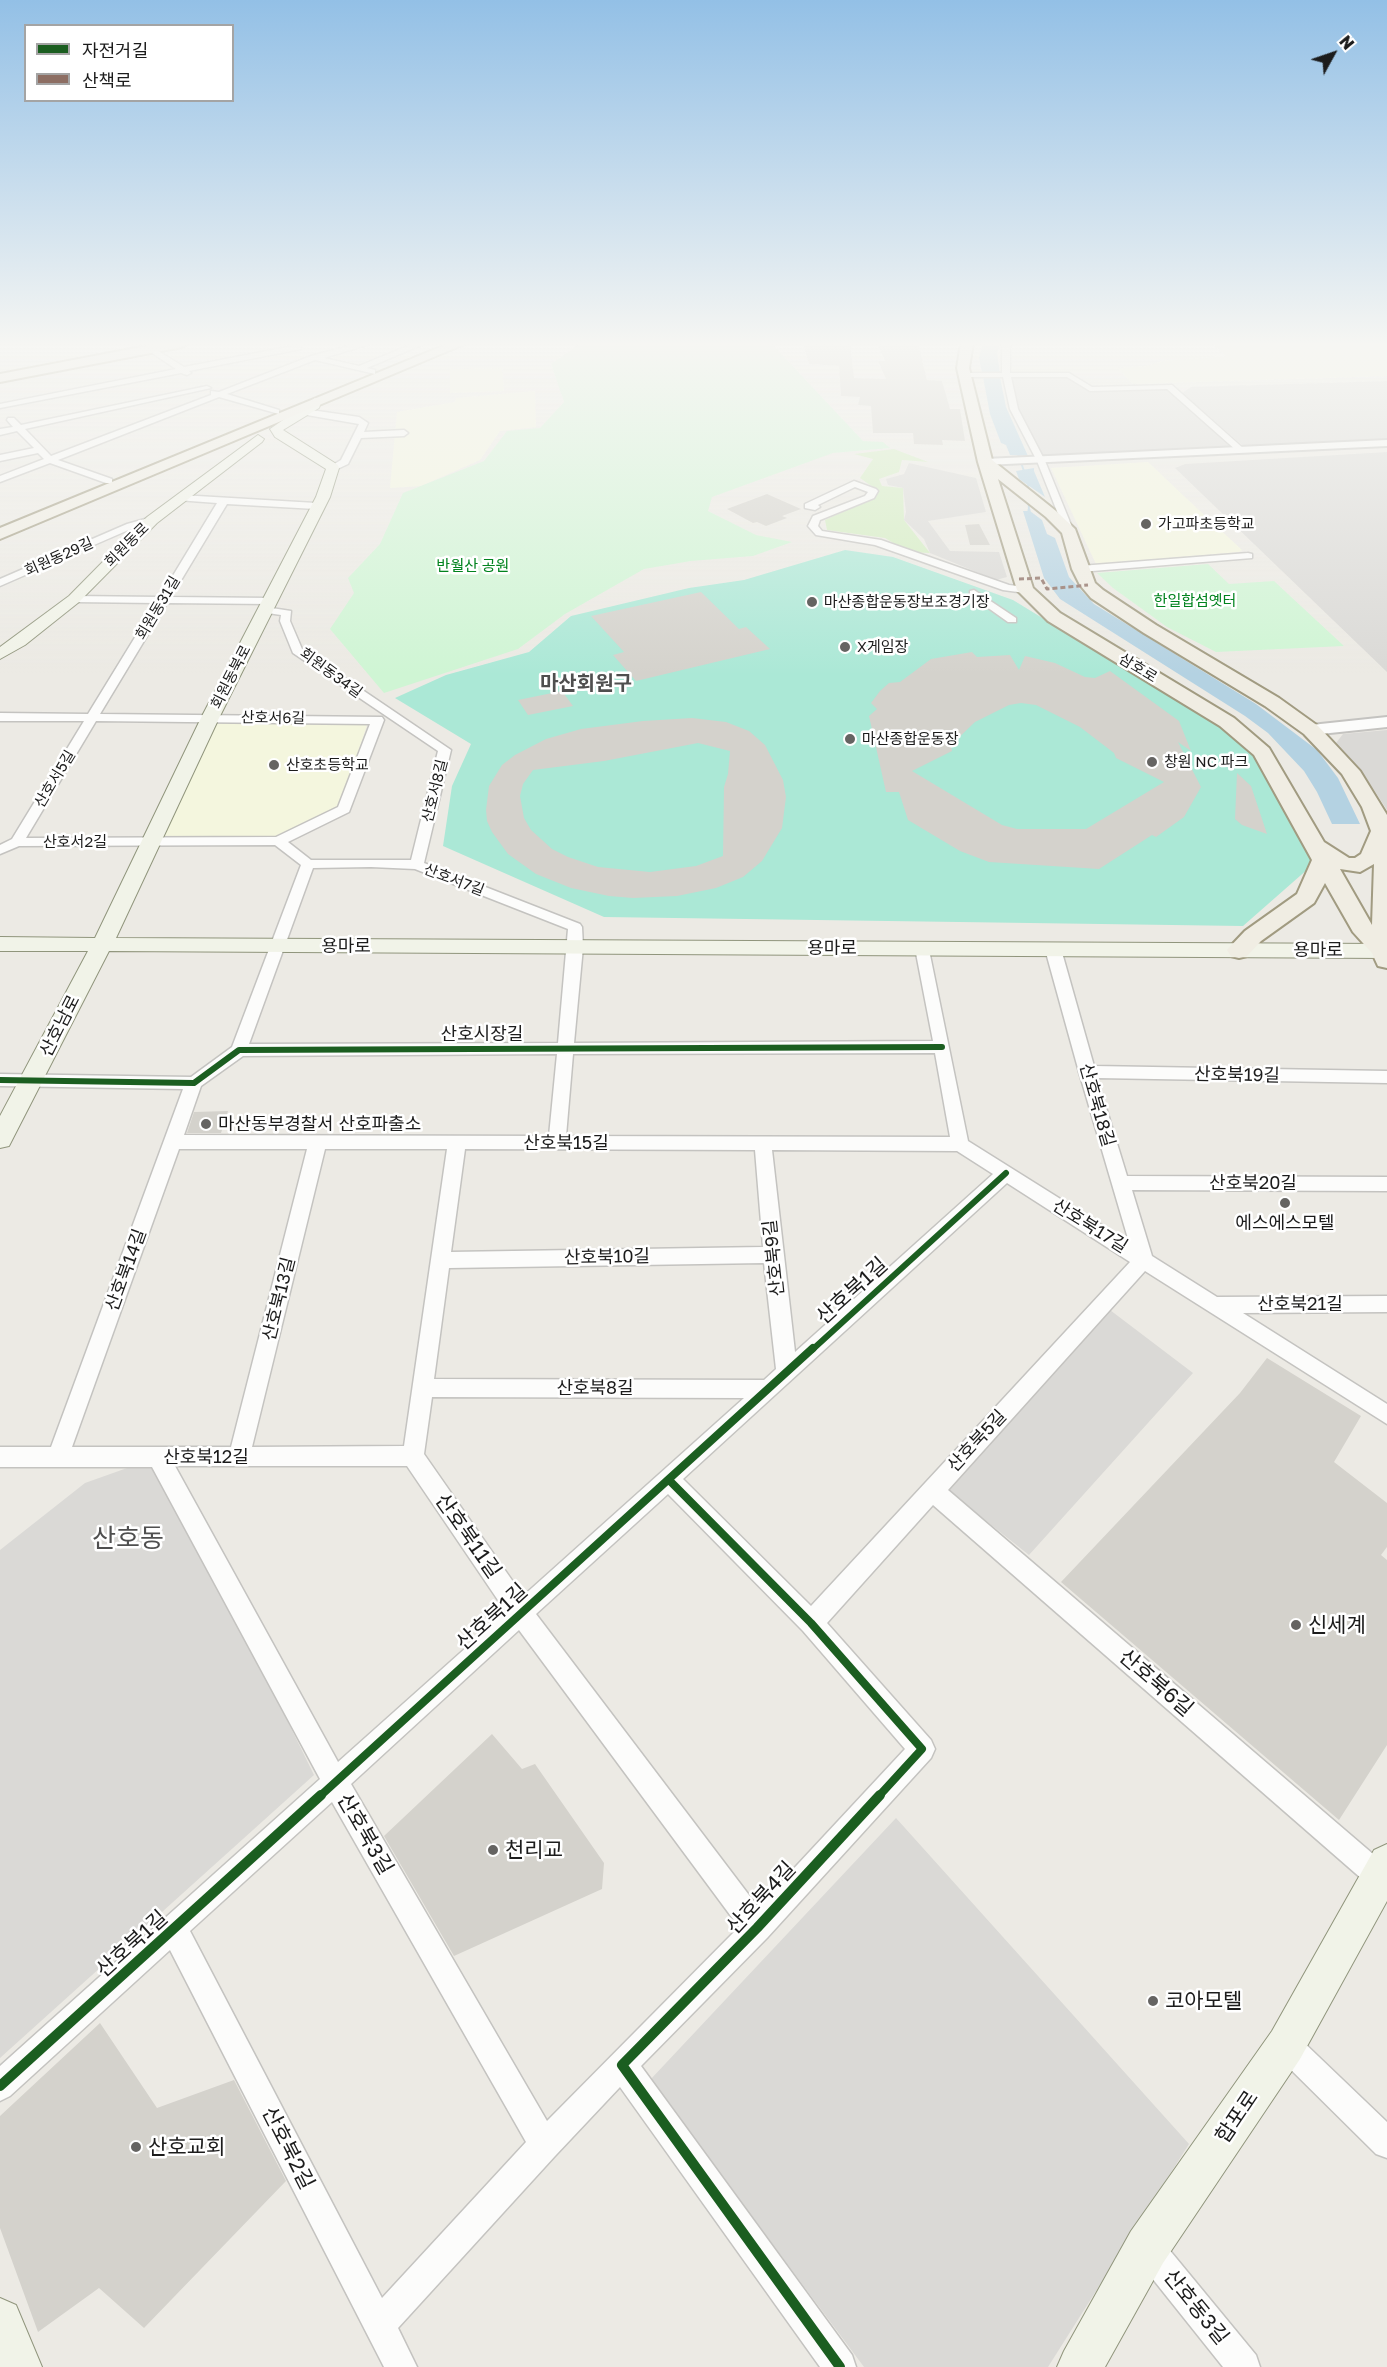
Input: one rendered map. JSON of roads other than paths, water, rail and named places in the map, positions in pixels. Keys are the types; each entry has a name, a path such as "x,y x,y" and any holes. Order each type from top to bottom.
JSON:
{"main road":[{"path":"0,526 176,453"},
{"path":"0,534 194,453"},
{"name":"회원동로","path":"0,654 74,599 152,520 239,453"},
{"path":"310,453 333,468"},
{"name":"삼호로","path":"983,453 985,462 1011,498 1015,565 1025,590 1054,617 1227,722 1262,752 1361,927 1386,954"},
{"path":"985,462 1011,498 1031,503 1051,514 1069,532 1080,569 1088,585 1110,604 1242,683 1311,730 1350,771 1373,807 1385,845 1386,954"},
{"name":"회원동북로","path":"102,945 210,717 268,606 316,506 323,497 333,468"},
{"path":"1239,950 1253,936 1306,898 1317,878 1319,851 1345,864 1360,865 1385,845"},
{"name":"용마로","path":"0,944 1239,950 1386,954"},
{"name":"산호남로","path":"0,1139 102,945"},
{"name":"합포로","path":"1080,2367 1147,2247 1286,2045 1383,1870"},
{"path":"0,2321 19,2367"}],"street":[{"path":"0,458 22,453"},
{"path":"42,453 50,460 109,481"},
{"path":"0,480 67,453"},
{"path":"333,468 345,462 350,453"},
{"path":"1034,453 1069,532"},
{"path":"985,462 1165,453"},
{"path":"815,507 808,506 854,484 864,486 873,491 869,498 816,518 813,526 819,532 877,542 1007,588 1025,590"},
{"path":"180,498 316,506"},
{"name":"회원동31길","path":"93,716 224,501"},
{"name":"회원동29길","path":"0,583 129,526 152,520"},
{"path":"1080,569 1248,556"},
{"path":"974,593 1012,620"},
{"path":"74,599 164,600 268,606"},
{"name":"회원동34길","path":"268,606 287,613 285,621 297,651 381,716"},
{"name":"산호서5길","path":"17,842 93,716"},
{"path":"151,842 278,841 344,809 381,716"},
{"name":"산호서6길","path":"0,717 381,716"},
{"name":"산호서8길","path":"381,716 445,750 417,865"},
{"path":"1311,730 1387,722"},
{"path":"0,1080 194,1083 239,1050 272,969 277,946 308,864 278,841"},
{"name":"산호서2길","path":"0,850 17,842 151,842"},
{"name":"산호서7길","path":"308,864 417,865 575,927 576,947"},
{"path":"557,1143 564,1049 576,947"},
{"path":"923,948 960,1144"},
{"name":"산호북18길","path":"1053,949 1119,1183 1144,1260"},
{"name":"산호시장길","path":"239,1050 942,1047"},
{"name":"산호북19길","path":"1087,1072 1387,1077"},
{"name":"산호북14길","path":"57,1457 194,1083"},
{"name":"산호북15길","path":"172,1142 960,1144"},
{"name":"산호북13길","path":"239,1456 318,1142"},
{"path":"413,1456 457,1143"},
{"name":"산호북9길","path":"763,1143 772,1255 787,1372"},
{"name":"산호북17길","path":"960,1144 1387,1415"},
{"name":"산호북1길","path":"0,2086 1006,1173"},
{"name":"산호북20길","path":"1119,1183 1387,1184"},
{"name":"산호북10길","path":"441,1260 772,1255"},
{"name":"산호북5길","path":"811,1623 1144,1260"},
{"name":"산호북21길","path":"1213,1305 1387,1304"},
{"name":"산호북8길","path":"422,1388 769,1389"},
{"name":"산호북12길","path":"0,1457 413,1456"},
{"name":"산호북11길","path":"413,1456 521,1613 757,1928"},
{"name":"산호북3길","path":"158,1457 335,1782 544,2145"},
{"name":"산호북4길","path":"380,2324 544,2145 757,1928 922,1749 811,1623 669,1480"},
{"name":"산호북6길","path":"932,1490 1383,1870"},
{"name":"산호북2길","path":"174,1928 401,2367"},
{"path":"1286,2045 1387,2143"},
{"path":"622,2065 840,2367"},
{"name":"산호동3길","path":"1147,2247 1244,2367"}],"water":[{"path":"1027,453 1028,456 1010,455"},
{"path":"1034,468 1045,497 1019,479 1016,471"},
{"path":"1023,511 1030,511 1042,520 1047,534 1055,538 1069,577 1094,604 1256,704 1317,750 1338,778 1360,824 1332,824 1304,771 1268,733 1245,716 1060,599 1044,578"}],"waterway":[{"path":"1018,453 1025,474"},
{"path":"1028,482 1029,512"}],"place":[{"name":"가고파초등학교","path":"1146,524"},
{"name":"마산종합운동장보조경기장","path":"812,602"},
{"name":"X게임장","path":"845,647"},
{"name":"마산종합운동장","path":"850,739"},
{"name":"창원 NC 파크","path":"1152,762"},
{"name":"산호초등학교","path":"274,765"},
{"name":"마산동부경찰서 산호파출소","path":"206,1124"},
{"name":"에스에스모텔","path":"1285,1203"},
{"name":"신세계","path":"1296,1625"},
{"name":"천리교","path":"493,1850"},
{"name":"코아모텔","path":"1153,2001"},
{"name":"산호교회","path":"136,2147"}],"district":[{"name":"마산회원구","path":"586,684"},
{"name":"산호동","path":"128,1539"}],"park label":[{"name":"반월산 공원","path":"473,566"},
{"name":"한일합섬옛터","path":"1195,601"}]}
